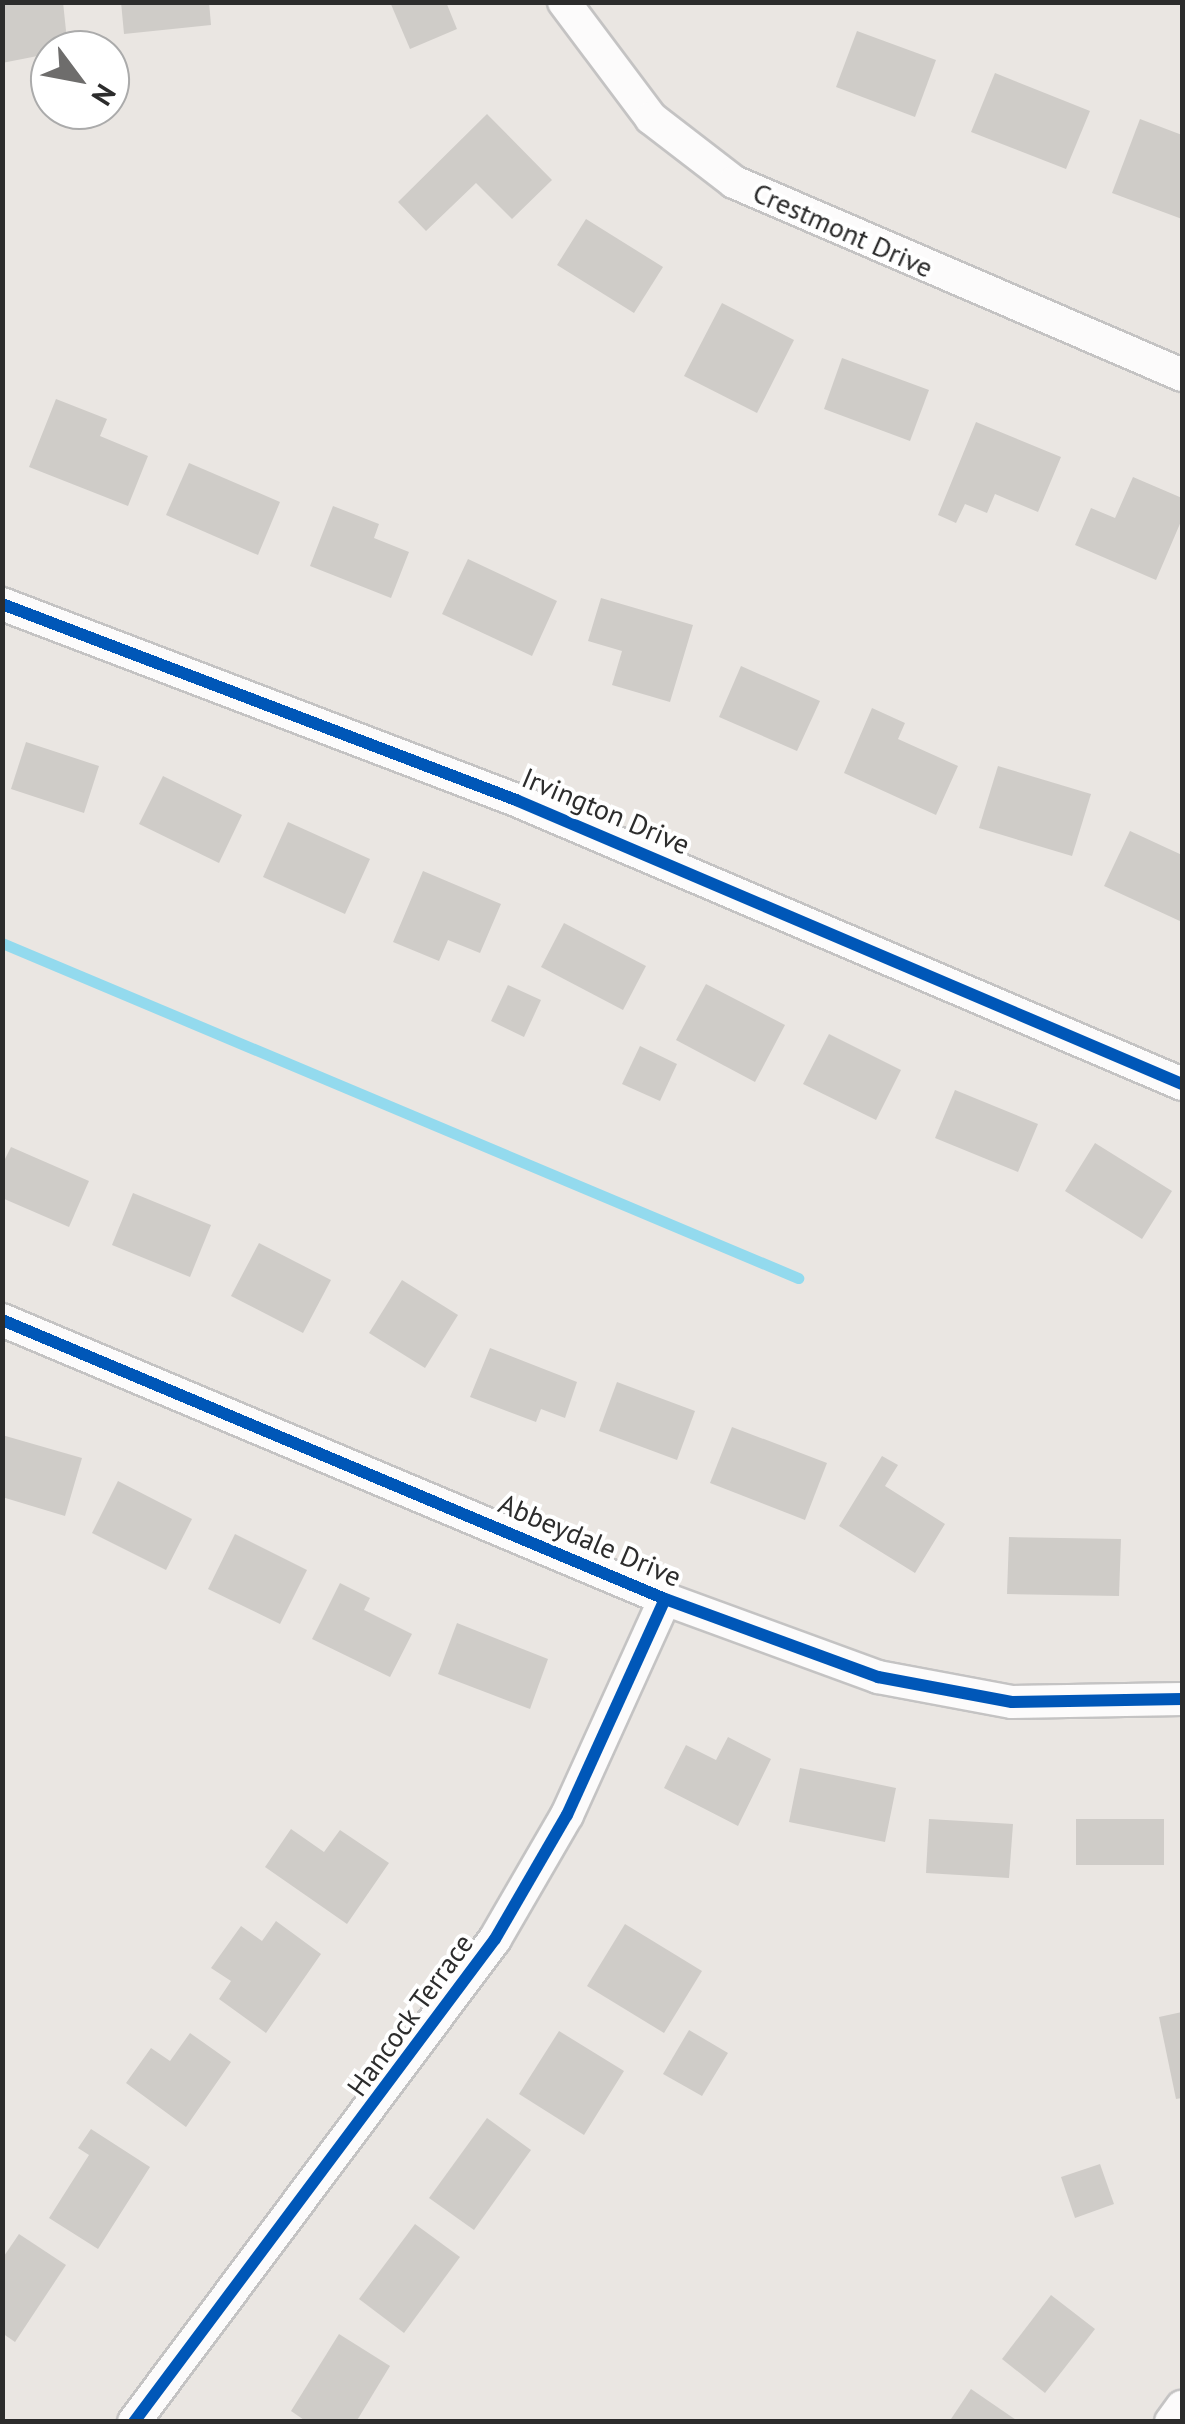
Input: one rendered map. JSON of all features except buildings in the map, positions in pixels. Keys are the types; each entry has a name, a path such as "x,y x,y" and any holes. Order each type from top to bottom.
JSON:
{"street":[{"name":"Crestmont Drive","path":"564,2 650,118 734,182 1182,375"},
{"name":"Irvington Drive","path":"2,604 516,800 1182,1084"},
{"name":"Abbeydale Drive","path":"2,1320 665,1600 878,1677 967,1697 1102,1705 1182,1699"},
{"name":"Hancock Terrace","path":"134,2422 495,1939 568,1814 665,1600"},
{"path":"1171,2422 1182,2407"}],"waterway":[{"path":"2,943 798,1278"}],"cycle path":[{"path":"2,604 516,800 1182,1084"},
{"path":"2,1320 665,1599 878,1677 1012,1702 1182,1699"},
{"path":"134,2422 495,1939 567,1815 665,1599"}]}
